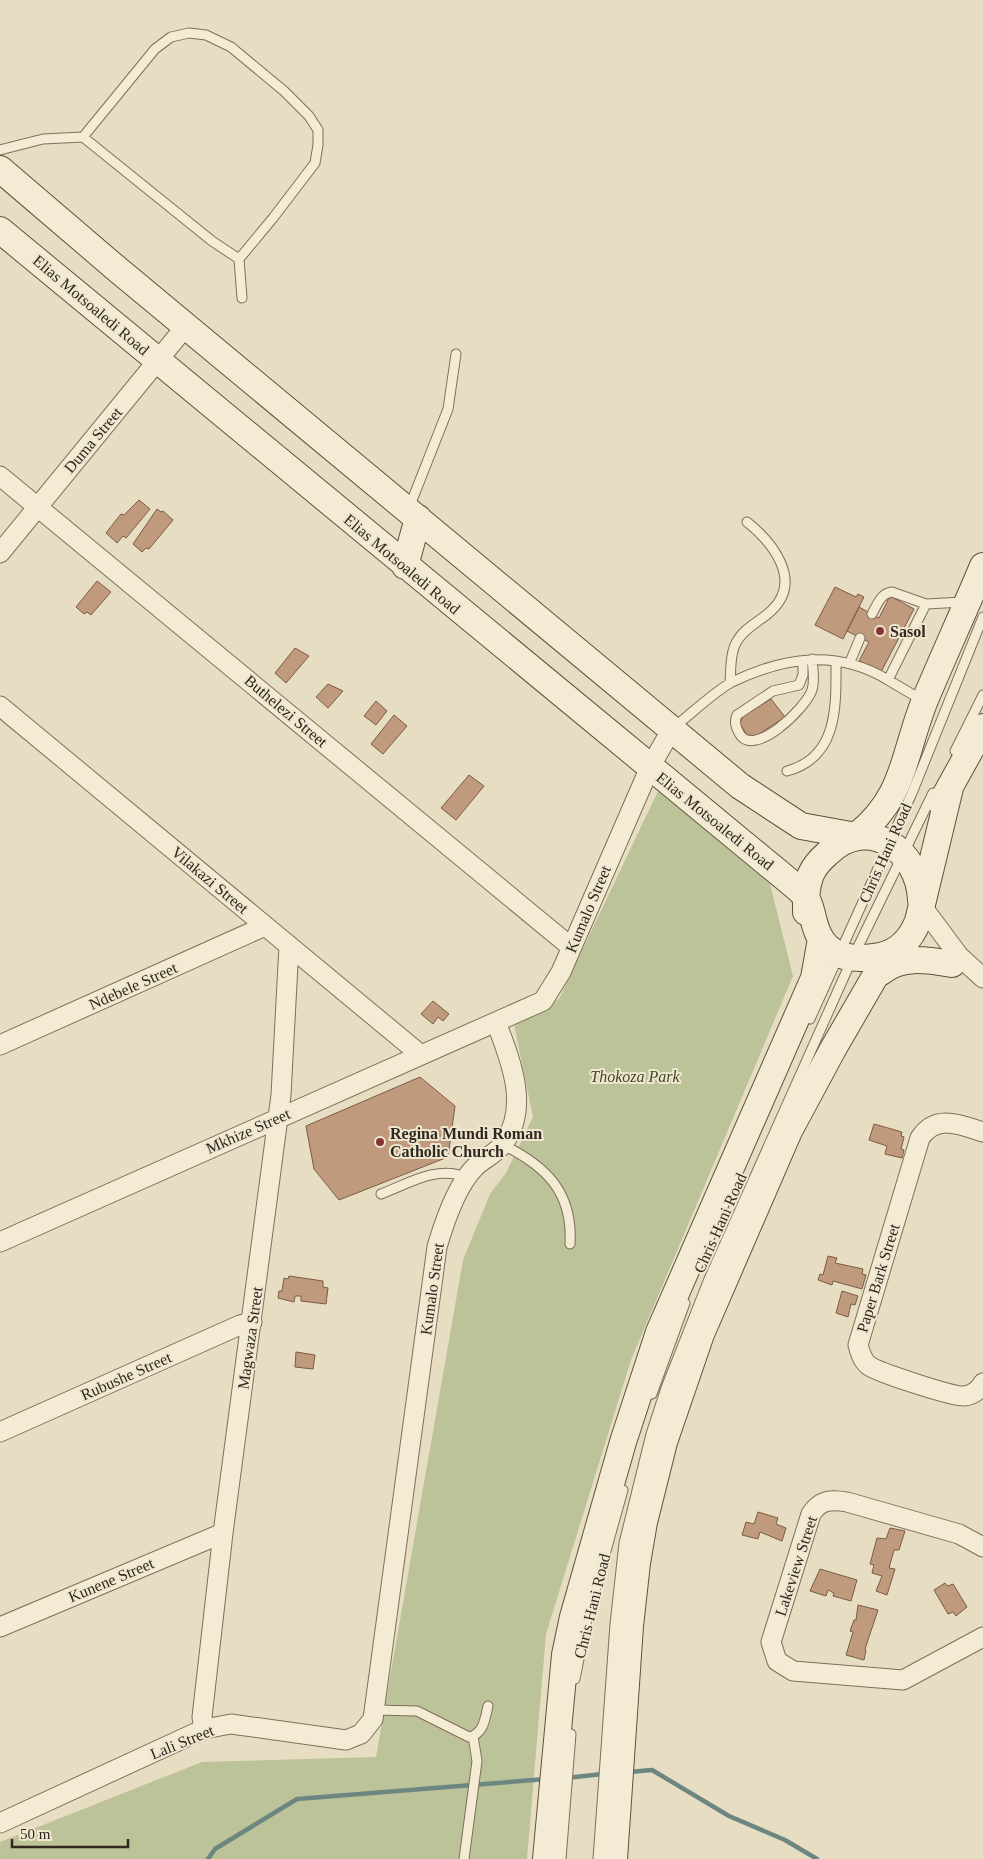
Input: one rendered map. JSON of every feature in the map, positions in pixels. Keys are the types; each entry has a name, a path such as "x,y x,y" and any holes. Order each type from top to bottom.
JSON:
{"main road":[{"name":"Elias Motsoaledi Road","path":"0,169 740,786 801,826 856,836"},
{"name":"Elias Motsoaledi Road","path":"0,230 806,896"},
{"path":"405,566 413,514"},
{"name":"Chris Hani Road","path":"856,836 872,824 896,790 924,702 975,610 983,566"},
{"name":"Chris Hani Road","path":"904,857 929,832 944,786 983,727"},
{"name":"Elias Motsoaledi Road","path":"740,786 764,816 781,832 804,846 816,850 832,849"},
{"path":"889,958 914,932 944,786"},
{"path":"803,1018 807,968 806,896 814,868 832,849 856,836 904,857 921,905"},
{"path":"806,896 838,951 889,958 893,964 906,960 952,964"},
{"name":"Chris Hani Road","path":"554,1854 563,1740 566,1655 573,1617 629,1421 659,1332 803,1018 814,978 838,951"},
{"name":"Chris Hani Road","path":"607,1852 615,1733 637,1563 644,1522 664,1442 682,1388 728,1268 789,1132 833,1049 889,958"}],"street":[{"name":"Duma Street","path":"0,553 186,326"},
{"name":"Buthelezi Street","path":"0,476 571,947"},
{"name":"Vilakazi Street","path":"0,706 421,1055"},
{"name":"Kumalo Street","path":"496,1022 543,1001 556,983 650,767 672,729"},
{"path":"921,905 959,956 983,978"},
{"name":"Ndebele Street","path":"0,1045 265,926"},
{"name":"Magwaza Street","path":"204,1729 202,1716 223,1533 281,1095 289,946"},
{"path":"889,958 923,950 983,978"},
{"path":"496,1022 514,1070 516,1091 511,1131 503,1145"},
{"name":"Mkhize Street","path":"0,1242 496,1022"},
{"name":"Paper Bark Street","path":"983,1132 955,1123 941,1122 926,1130 920,1138 858,1345 862,1357 867,1364 881,1372 960,1396 975,1392 983,1383"},
{"name":"Kumalo Street","path":"373,1716 437,1247 445,1221 473,1168 503,1145"},
{"name":"Rubushe Street","path":"0,1432 240,1325 252,1322"},
{"name":"Lakeview Street","path":"983,1547 959,1534 847,1502 834,1500 820,1504 811,1514 771,1638 773,1652 777,1661 793,1670 902,1680 983,1637"},
{"name":"Kunene Street","path":"0,1627 223,1533"},
{"name":"Lali Street","path":"0,1823 204,1729 231,1724 346,1740 361,1734 373,1716"}],"lane":[{"path":"84,137 155,49 171,37 189,33 206,35 231,47 309,116 318,130 318,146 314,163 273,218 239,258 242,298"},
{"path":"0,150 43,139 84,137 212,241 239,258"},
{"path":"413,514 448,409 456,354"},
{"path":"730,683 732,654 737,642 745,630 774,608 782,595 785,581 782,562 767,538 747,522"},
{"path":"872,614 882,596 887,592 926,604 975,610"},
{"path":"888,680 926,604"},
{"name":"Chris Hani Road","path":"615,1733 615,1624 624,1543 651,1434 666,1388 838,951 904,857 975,610"},
{"path":"850,662 860,638"},
{"path":"672,729 730,683 776,667 807,660 850,662 868,668 924,702"},
{"path":"807,660 812,689 797,712 785,725 758,740 747,740 740,736 735,724 737,715 773,691 800,685 807,660"},
{"path":"787,771 799,768 810,761 821,750 828,737 833,722 835,706 836,661"},
{"path":"951,759 983,695"},
{"name":"Chris Hani Road","path":"838,951 904,857"},
{"path":"503,1145 527,1157 554,1182 569,1216 570,1244"},
{"path":"381,1194 432,1174 455,1173 467,1178"},
{"name":"Chris Hani Road","path":"648,1406 689,1294"},
{"name":"Chris Hani Road","path":"574,1687 587,1619 626,1479"},
{"path":"464,1859 477,1761 474,1736 484,1725 488,1706"},
{"path":"373,1716 417,1711 464,1735 474,1736"},
{"name":"Chris Hani Road","path":"563,1740 571,1725"}],"green space":[{"name":"Thokoza Park","path":"658,791 770,884 793,976 631,1360 546,1634 527,1859 0,1859 0,1842 202,1762 376,1757 463,1260 490,1194 506,1173 533,1117 514,1024 559,999"}],"building":[{"path":"139,500 150,509 126,538 123,536 117,543 106,533 121,514 124,515"},
{"path":"157,509 161,512 163,511 173,520 149,549 146,548 142,552 133,544"},
{"path":"97,581 111,592 91,615 87,612 84,614 76,607"},
{"path":"835,587 856,597 858,594 864,597 843,639 815,625"},
{"path":"890,596 914,609 881,672 859,661 869,642 847,631 859,607 879,618"},
{"path":"295,648 309,656 286,683 275,673"},
{"path":"328,684 343,691 328,708 316,697"},
{"path":"771,699 785,717 756,736 747,735 740,724 743,716"},
{"path":"376,701 387,711 376,725 364,716"},
{"path":"394,715 407,726 383,754 371,744"},
{"path":"469,775 484,786 456,820 441,808"},
{"path":"433,1001 449,1014 443,1021 438,1017 433,1024 421,1014"},
{"name":"Regina Mundi Roman Catholic Church","path":"420,1077 455,1106 448,1157 339,1200 314,1169 306,1126"},
{"path":"874,1124 902,1132 901,1136 904,1137 901,1149 904,1150 902,1158 885,1154 887,1146 869,1140"},
{"path":"828,1256 837,1258 835,1263 863,1269 862,1274 866,1275 862,1289 833,1281 832,1285 818,1280 820,1274 823,1275"},
{"path":"289,1276 323,1281 323,1287 328,1288 326,1304 301,1301 301,1296 295,1296 294,1302 278,1298 279,1291 282,1291 284,1278 288,1279"},
{"path":"842,1291 858,1296 855,1305 851,1304 848,1317 836,1313"},
{"path":"296,1352 315,1355 313,1369 295,1367"},
{"path":"758,1512 778,1518 776,1524 786,1528 782,1541 760,1532 758,1539 742,1535 746,1522 754,1524"},
{"path":"890,1528 905,1531 899,1550 894,1550 889,1568 895,1569 887,1595 876,1591 882,1576 872,1573 874,1565 870,1564 877,1538 886,1539"},
{"path":"820,1569 857,1580 851,1601 833,1596 834,1593 828,1590 826,1596 810,1591"},
{"path":"945,1583 948,1586 953,1584 967,1607 956,1616 953,1612 948,1614 934,1590"},
{"path":"858,1605 878,1610 865,1649 864,1660 846,1655 853,1632 850,1631 854,1620 856,1620"}],"waterway":[{"path":"629,1772 652,1770 729,1816 785,1840 817,1859"},
{"path":"566,1778 603,1774"},
{"path":"208,1859 215,1849 297,1799 546,1779"}],"place":[{"name":"Sasol","path":"880,631"},
{"name":"Regina Mundi Roman Catholic Church","path":"380,1142"}]}
